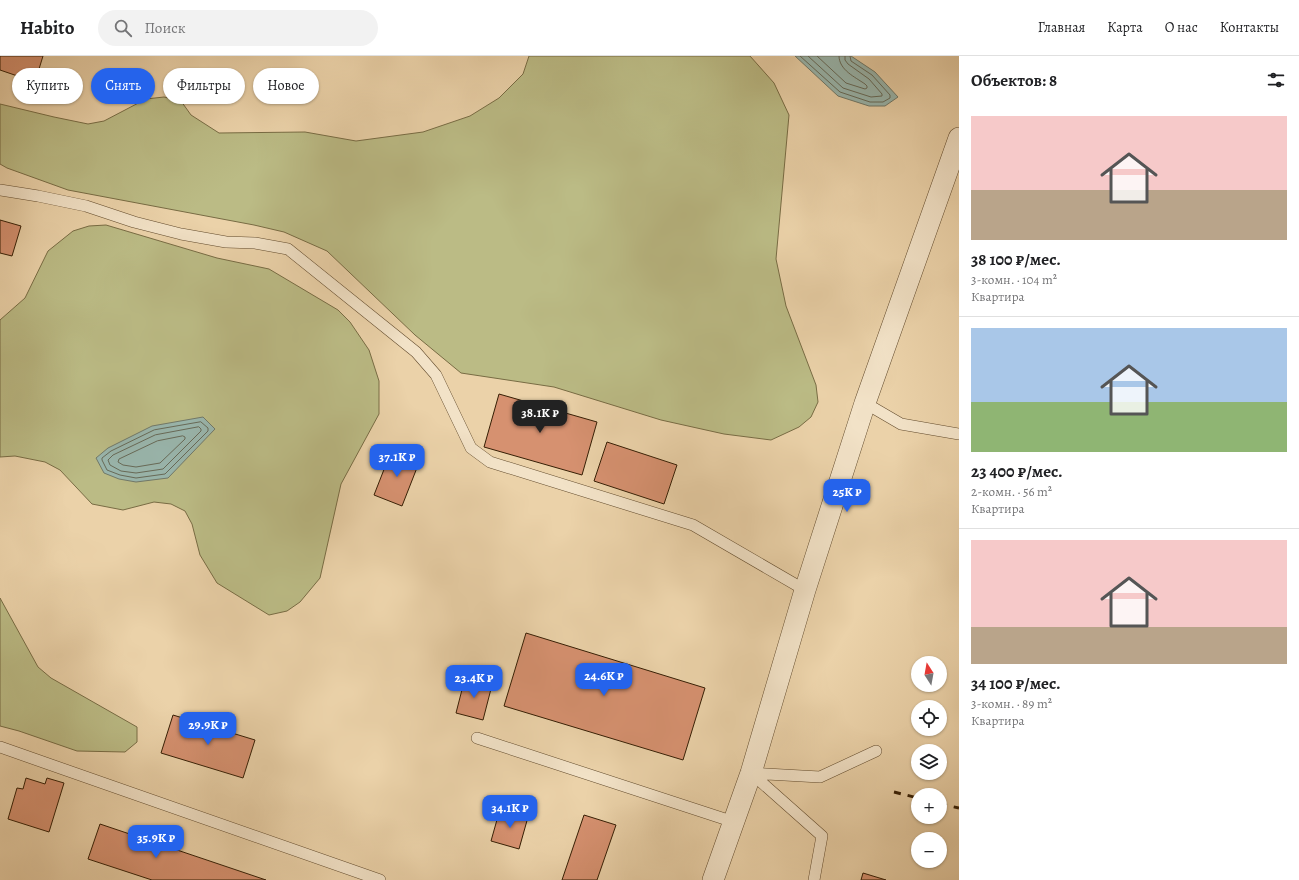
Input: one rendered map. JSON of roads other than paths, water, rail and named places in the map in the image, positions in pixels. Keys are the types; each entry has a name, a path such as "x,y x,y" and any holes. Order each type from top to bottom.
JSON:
{"street":[{"path":"714,880 751,773 805,590 865,403 959,138"}],"lane":[{"path":"0,190 86,206 134,222 181,234 226,242 255,243 288,249 416,352 436,374 471,448 490,462 693,526 805,590"},
{"path":"865,403 901,424 959,434"},
{"path":"477,738 734,822"},
{"path":"0,747 380,880"},
{"path":"751,773 820,777 876,751"},
{"path":"751,773 822,836 814,880"}],"water":[{"path":"795,56 851,56 875,72 898,97 885,106 869,106 838,96"},
{"path":"203,417 215,429 168,478 136,482 119,479 104,473 96,458 108,448 152,426"}],"railway":[{"path":"894,792 911,796"},
{"path":"947,805 959,808"}]}
